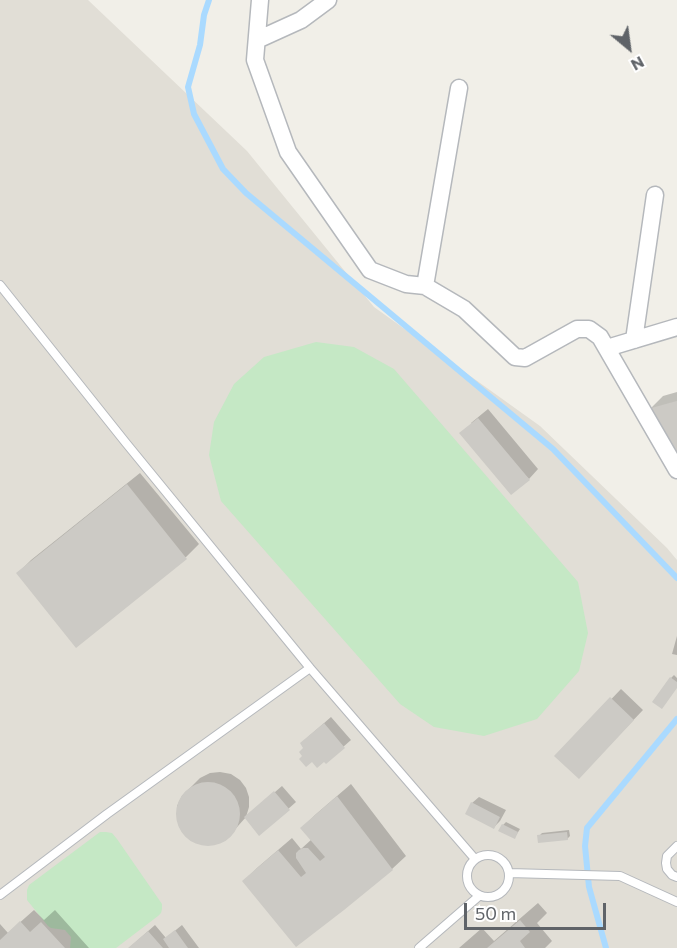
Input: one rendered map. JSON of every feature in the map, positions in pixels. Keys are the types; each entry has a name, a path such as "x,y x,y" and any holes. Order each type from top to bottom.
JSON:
{"street":[{"path":"260,0 255,60 288,152 370,270 406,284 425,286 464,309 515,357 525,358 577,329 589,328 600,337 607,348 677,470"},
{"path":"257,40 301,20 328,0"},
{"path":"425,286 459,88"},
{"path":"634,340 655,195"},
{"path":"607,348 677,327"}],"lane":[{"path":"0,285 310,668 475,859"},
{"path":"0,895 107,814 310,668"},
{"path":"677,846 667,856 666,863 667,869 677,877"},
{"path":"489,854 496,856 507,866 509,880 501,893 494,897 487,897 473,892 466,879 470,864 475,859 489,854"},
{"path":"509,873 620,876 677,902"},
{"path":"419,948 480,896"}],"shaded area":[{"path":"0,0 88,0 247,151 374,307 540,426 677,560 677,948 0,948"}],"green space":[{"path":"316,342 354,347 394,369 578,582 588,633 579,671 537,719 484,736 434,727 400,704 221,501 209,455 214,422 234,384 264,357"},
{"path":"100,832 112,833 117,839 162,904 161,913 116,948 70,948 71,937 65,930 48,926 27,900 27,890 29,885"}],"building":[{"path":"677,401 677,456 648,409"},
{"path":"478,418 530,480 511,495 459,433"},
{"path":"127,484 187,559 76,648 16,573"},
{"path":"670,677 677,682 677,688 662,709 652,702"},
{"path":"610,697 634,720 579,779 554,756"},
{"path":"324,723 345,748 326,764 324,762 317,768 312,762 306,767 299,759 302,756 299,752 303,748 300,743"},
{"path":"202,782 214,782 231,791 238,802 240,814 238,826 231,837 214,846 202,846 190,841 181,832 176,820 176,808 181,796 190,787"},
{"path":"274,791 290,810 259,836 244,817"},
{"path":"337,796 393,870 296,947 242,881 278,850 301,877 306,873 296,858 299,850 308,848 320,861 325,857 300,828"},
{"path":"471,802 500,817 494,829 465,814"},
{"path":"502,824 518,832 515,839 498,831"},
{"path":"567,832 568,840 538,843 537,835"},
{"path":"520,920 530,932 520,941 525,948 487,948"},
{"path":"20,921 30,932 41,922 65,948 0,948 0,940"},
{"path":"175,930 188,948 169,948 163,939"},
{"path":"148,931 163,948 128,948"}],"waterway":[{"path":"209,0 204,15 200,45 188,87 194,114 223,169 246,193 553,449 677,578"},
{"path":"606,948 589,887 585,846 587,828 677,719"}]}
